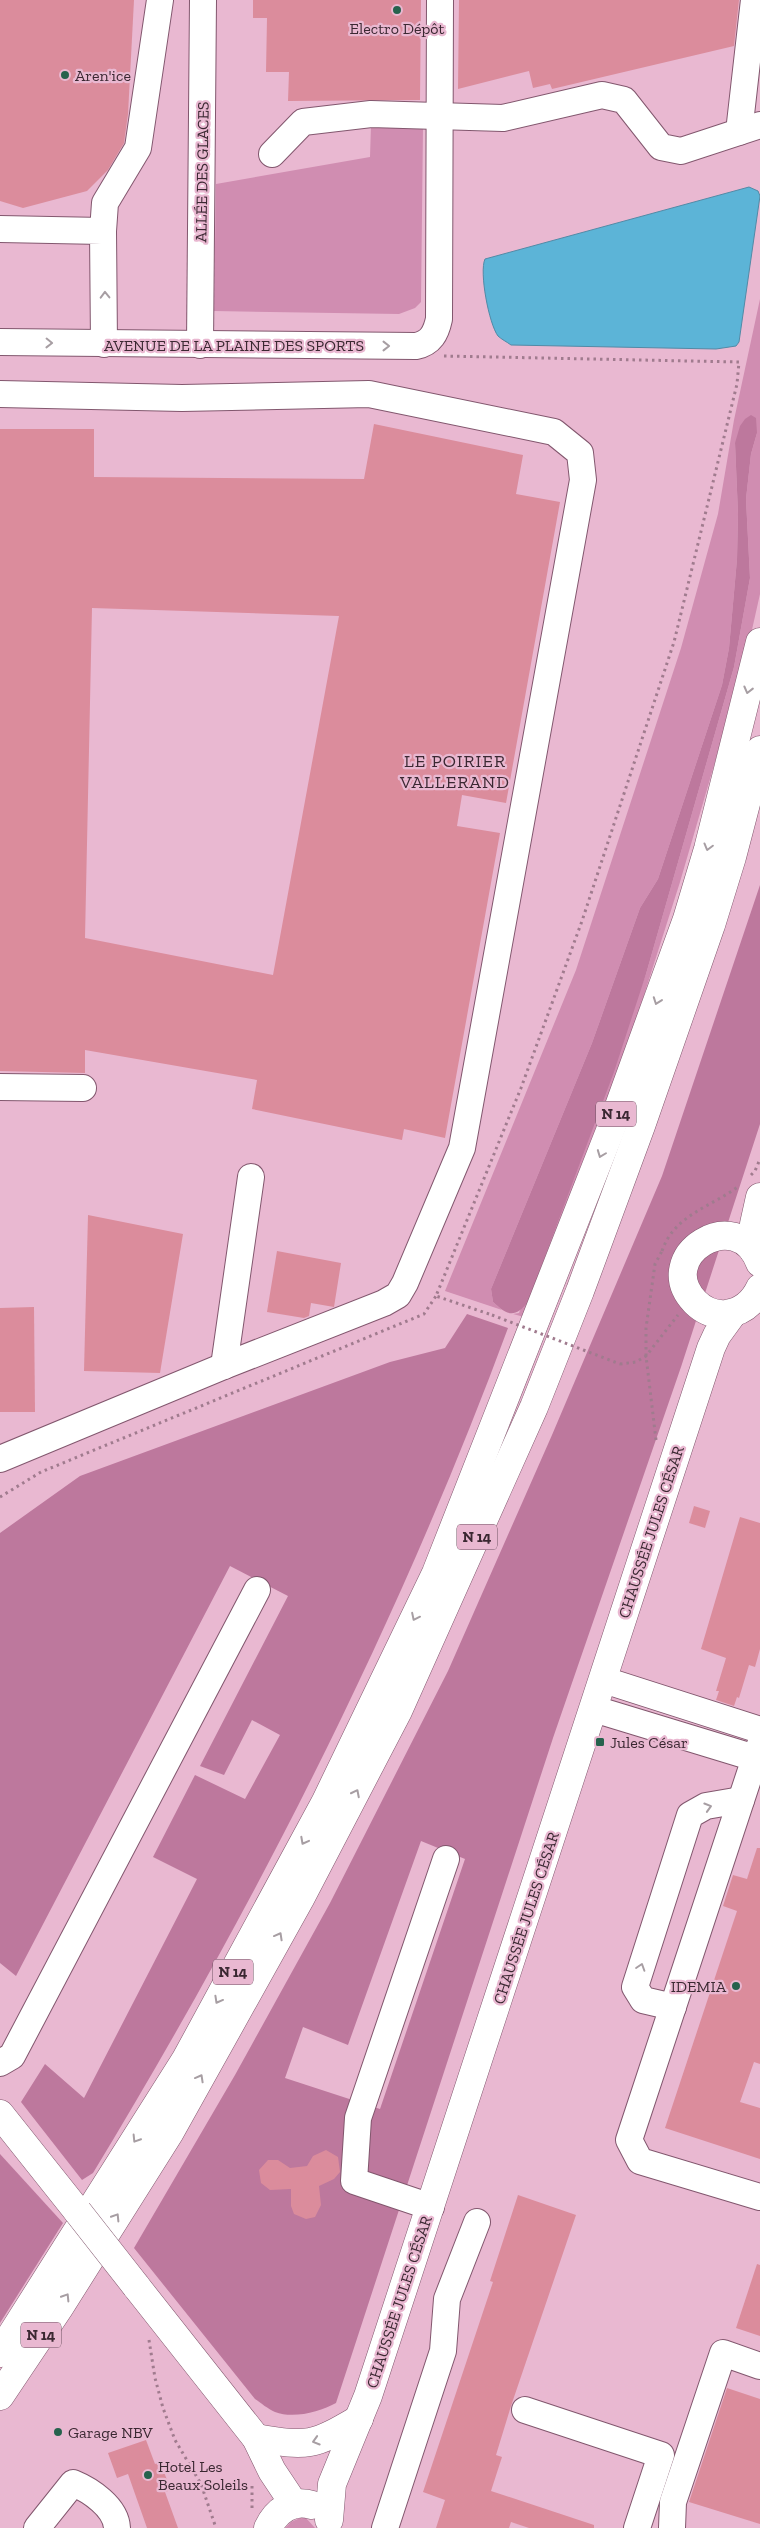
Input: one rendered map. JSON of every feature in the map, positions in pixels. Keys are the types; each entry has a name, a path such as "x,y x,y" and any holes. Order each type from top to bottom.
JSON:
{"main road":[{"name":"N 14","path":"0,2354 186,2059 324,1803 436,1573 610,1131 686,919 708,849 760,642"},
{"name":"N 14","path":"0,2396 59,2308 170,2132 300,1899 398,1710 534,1407 580,1291 641,1126 711,925 732,858 760,750"},
{"path":"724,1235 748,1218 752,1191"},
{"path":"752,1191 757,1257"},
{"path":"724,1235 741,1240 757,1257"},
{"name":"CHAUSSÉE JULES CÉSAR","path":"711,1348 697,1303 685,1286 683,1274 688,1256 704,1240 724,1235"},
{"path":"697,1303 713,1313 751,1300"},
{"name":"CHAUSSÉE JULES CÉSAR","path":"293,2517 332,2484 359,2419 431,2207 711,1348 717,1335 751,1300"},
{"path":"0,2114 256,2438 262,2474 293,2517"},
{"path":"256,2438 291,2444 313,2443 331,2436 359,2419"}],"street":[{"path":"104,335 103,231 105,203 138,148 160,0"},
{"name":"ALLÉE DES GLACES","path":"200,336 203,0"},
{"name":"AVENUE DE LA PLAINE DES SPORTS","path":"0,342 104,335 200,336 410,329 429,323 440,305 440,0"},
{"path":"272,154 304,122 371,114 503,118 602,94 624,100 660,147 681,152 749,129 754,0"},
{"path":"0,229 103,231"},
{"name":"AVENUE DE LA PLAINE DES SPORTS","path":"0,325 104,335"},
{"path":"0,394 182,398 369,394 554,432 580,452 583,480 462,1148 405,1283 398,1295 384,1303 224,1366 0,1459"},
{"path":"0,1087 83,1088"},
{"path":"224,1366 251,1177"},
{"path":"0,2063 12,2056 256,1590"},
{"path":"604,1680 760,1730"},
{"path":"594,1710 757,1752 629,2140 640,2162 760,2197"},
{"path":"673,2007 643,2000 635,1987 690,1815 706,1806 741,1800"},
{"path":"431,2207 354,2181 358,2118 446,1859"},
{"path":"385,2528 442,2352 447,2300 477,2222"},
{"path":"672,2528 673,2502 723,2353 760,2366"},
{"path":"525,2410 661,2455 637,2528"},
{"path":"36,2528 72,2483 87,2488 102,2502 116,2520 117,2528"}],"path":[{"path":"0,1497 41,1472 424,1314 436,1296 531,1060 582,921 674,642 732,403 739,362 445,355"},
{"path":"682,1222 690,1214 715,1202 752,1191 755,1171 760,1159"},
{"path":"656,1444 646,1356 646,1328 655,1264 662,1251"},
{"path":"436,1296 492,1315 620,1364 636,1362 646,1356 697,1303"},
{"path":"154,2340 148,2332 155,2378 163,2408 175,2440 201,2484 216,2528"},
{"path":"262,2474 253,2493 293,2517"}],"shaded area":[{"path":"371,125 423,127 421,302 415,308 399,314 214,311 216,184 370,157"},
{"path":"760,299 760,594 747,652 680,882 631,1036 528,1318 513,1314 519,1313 646,974 734,667 750,578 746,499 751,454 757,433 735,443 738,514 737,559 729,648 722,685 658,879 640,908 592,1043 491,1289 493,1302 502,1310 445,1291 576,970 681,648 718,514 734,420"},
{"path":"751,415 756,418 757,433 751,454 746,499 750,578 734,667 646,974 614,1072 528,1302 515,1313 507,1312 493,1302 491,1289 592,1043 640,908 658,879 722,685 729,648 737,559 738,514 735,443 740,426"},
{"path":"760,885 760,1124 681,1367 553,1738 336,2403 306,2414 290,2415 275,2412 255,2399 134,2248 235,2075 330,1903 448,1671 552,1435 662,1176","holes":["421,1841 465,1859 380,2109 285,2078 303,2027 348,2045"]},
{"path":"467,1314 508,1328 466,1438 420,1547 372,1654 321,1760 267,1865 153,2072 93,2173 82,2180 21,2102 45,2064 84,2098 197,1879 153,1857 195,1775 245,1799 280,1735 252,1720 224,1775 200,1766 288,1596 230,1566 16,1976 0,1963 0,1533 80,1476 390,1362 445,1348"},
{"path":"0,2154 63,2223 0,2323"},
{"path":"300,2518 306,2518 315,2528 285,2528 291,2522"}],"water":[{"path":"749,187 758,191 760,196 739,342 736,346 716,349 511,345 498,336 491,321 486,298 483,275 485,259"}],"building":[{"name":"Aren'ice","path":"0,0 134,0 128,114 124,143 108,170 87,191 23,208 0,201"},
{"path":"253,0 421,0 420,100 288,101 289,72 266,72 267,18 253,18"},
{"path":"459,0 739,0 734,46 552,89 550,84 533,88 529,71 458,89"},
{"path":"374,424 523,455 516,494 560,502 506,803 462,795 457,826 500,833 445,1138 404,1129 402,1140 252,1109 257,1080 85,1050 85,1073 0,1071 0,429 94,429 94,477 364,479","holes":["92,608 339,616 273,975 85,938"]},
{"path":"88,1215 183,1234 160,1373 84,1371"},
{"path":"277,1251 341,1263 334,1307 311,1303 309,1316 304,1318 267,1312"},
{"path":"34,1307 35,1412 0,1412 0,1308"},
{"path":"694,1506 710,1511 705,1528 689,1523"},
{"path":"740,1517 760,1523 760,1649 755,1667 749,1665 739,1698 737,1697 734,1706 716,1700 719,1691 716,1691 726,1658 701,1649"},
{"name":"IDEMIA","path":"757,1848 760,1848 760,2064 754,2062 740,2102 760,2108 760,2159 665,2128 737,1911 723,1906 733,1875 747,1879"},
{"path":"326,2150 338,2157 340,2172 334,2179 319,2186 321,2205 315,2217 306,2219 294,2214 291,2206 291,2189 270,2190 261,2183 259,2170 268,2160 278,2160 290,2168 307,2166 313,2156"},
{"path":"518,2195 576,2215 511,2406 496,2455 502,2457 491,2491 594,2525 594,2528 529,2528 511,2522 509,2528 436,2528 445,2500 423,2492 493,2282 490,2281"},
{"path":"757,2264 760,2265 760,2336 736,2328"},
{"path":"727,2388 760,2399 760,2524 689,2502"},
{"name":"Hotel Les Beaux Soleils","path":"146,2440 155,2464 160,2462 171,2490 165,2492 178,2528 147,2528 128,2474 117,2478 108,2453"}],"place":[{"name":"Electro Dépôt","path":"397,10"},
{"name":"Aren'ice","path":"65,75"},
{"name":"Jules César","path":"600,1742"},
{"name":"IDEMIA","path":"736,1986"},
{"name":"Garage NBV","path":"58,2432"},
{"name":"Hotel Les Beaux Soleils","path":"148,2475"}],"district":[{"name":"LE POIRIER VALLERAND","path":"455,771"}]}
